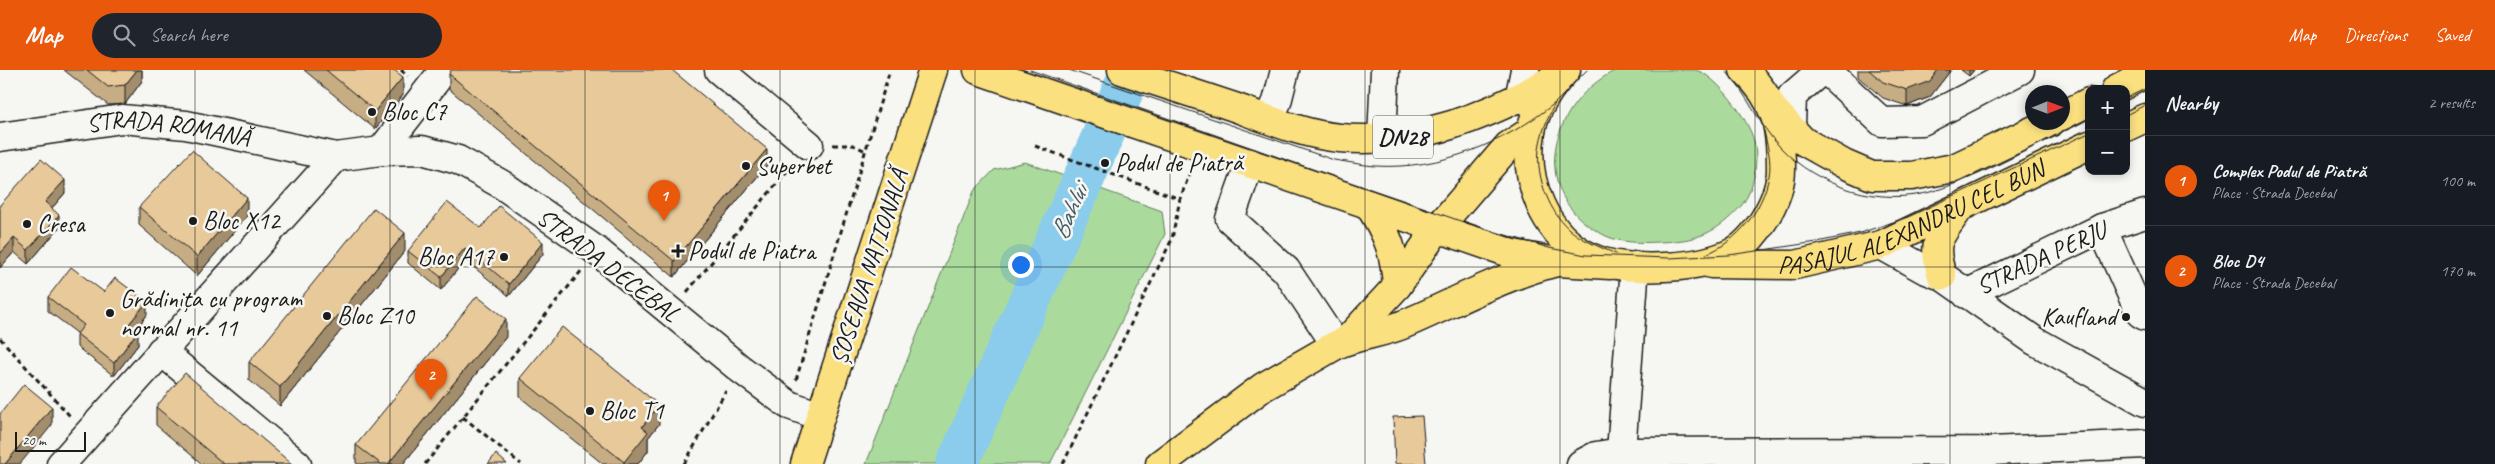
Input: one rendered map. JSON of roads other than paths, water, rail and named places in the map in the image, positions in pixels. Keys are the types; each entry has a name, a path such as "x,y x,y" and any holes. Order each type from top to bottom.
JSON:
{"main road":[{"name":"ȘOSEAUA NAȚIONALĂ","path":"805,464 933,70"},
{"name":"DN28","path":"978,70 1513,254 1557,262 1622,266 1695,264 1729,255 1745,242 1763,222 1774,200 1781,176 1783,119 1752,74"},
{"name":"DN28","path":"1122,70 1269,119 1338,138 1382,140 1412,135 1485,114 1518,99 1565,71"},
{"name":"DN28","path":"1565,71 1543,101 1531,131 1530,173 1537,201 1568,244 1590,258 1622,266"},
{"path":"2124,85 2145,74"},
{"path":"2070,112 2085,104"},
{"path":"2130,125 2145,118"},
{"name":"PASAJUL ALEXANDRU CEL BUN","path":"1783,119 1802,140 1844,164 1872,176 1912,176 1943,171 2017,140 2036,130"},
{"path":"1342,342 1397,286 1437,229 1508,146 1531,131"},
{"name":"PASAJUL ALEXANDRU CEL BUN","path":"1695,264 1795,265 1881,245 2085,147"},
{"path":"1369,205 1389,239 1396,260 1397,286"},
{"path":"1942,276 1935,256 1938,239 1961,206"},
{"path":"1160,464 1263,387 1342,342 1399,326 1523,271 1557,262"}],"street":[{"path":"381,151 444,70"},
{"path":"720,70 809,145"},
{"path":"1269,119 1277,102 1285,70"},
{"path":"1382,140 1385,70"},
{"path":"1518,99 1525,70"},
{"path":"1783,119 1792,96 1822,70"},
{"path":"1826,70 1882,122 1922,121 2020,70"},
{"name":"STRADA ROMANĂ","path":"0,137 122,119 186,125 336,157"},
{"name":"STRADA DECEBAL","path":"336,157 381,151 422,150 458,160 501,184 597,251 739,368 788,404 820,416"},
{"path":"61,464 336,157"},
{"path":"1250,163 1230,219 1286,270 1342,342"},
{"name":"STRADA PERJU","path":"1966,294 2102,228 2145,214"},
{"path":"2102,228 2140,313 2145,316"},
{"path":"1881,245 1924,269 1942,276 2035,341 2145,402"},
{"path":"1621,452 1622,266"},
{"path":"161,351 296,464"},
{"path":"1581,464 1596,456 1621,452 1992,451 2145,444"}],"waterway":[{"name":"Bahlui","path":"957,464 1132,70"}],"tram line":[{"path":"1030,70 1469,224 1549,248 1586,255 1669,258 1729,255 1817,242 1860,233 1908,217 2085,135"},
{"path":"1069,70 1334,160 1375,166 1424,163 1471,151 1493,142 1536,117 1555,103 1587,70"},
{"path":"1725,70 1740,88 1772,138 1795,161 1831,183 1872,195 1913,195 1934,191 1954,184 1993,167 2085,120"},
{"path":"2130,96 2145,89"},
{"path":"1555,103 1546,122 1539,154 1541,177 1548,200 1561,220 1573,232 1591,243 1616,254"},
{"path":"2130,113 2145,105"},
{"path":"1706,254 1718,249 1738,233 1755,212 1761,200 1770,170 1769,153 1764,131"}],"place":[{"name":"Bloc C7","path":"372,112"},
{"name":"Podul de Piatră","path":"1105,163"},
{"name":"Superbet","path":"746,166"},
{"name":"Bloc X12","path":"193,221"},
{"name":"Complex Podul de Piatră","path":"664,221"},
{"name":"Cresa","path":"27,224"},
{"name":"Podul de Piatra","path":"678,251"},
{"name":"Bloc A17","path":"504,257"},
{"name":"Grădinița cu program normal nr. 11","path":"110,313"},
{"name":"Bloc Z10","path":"327,316"},
{"name":"Kaufland","path":"2126,317"},
{"name":"Bloc D4","path":"431,400"},
{"name":"Bloc T1","path":"590,411"}]}
